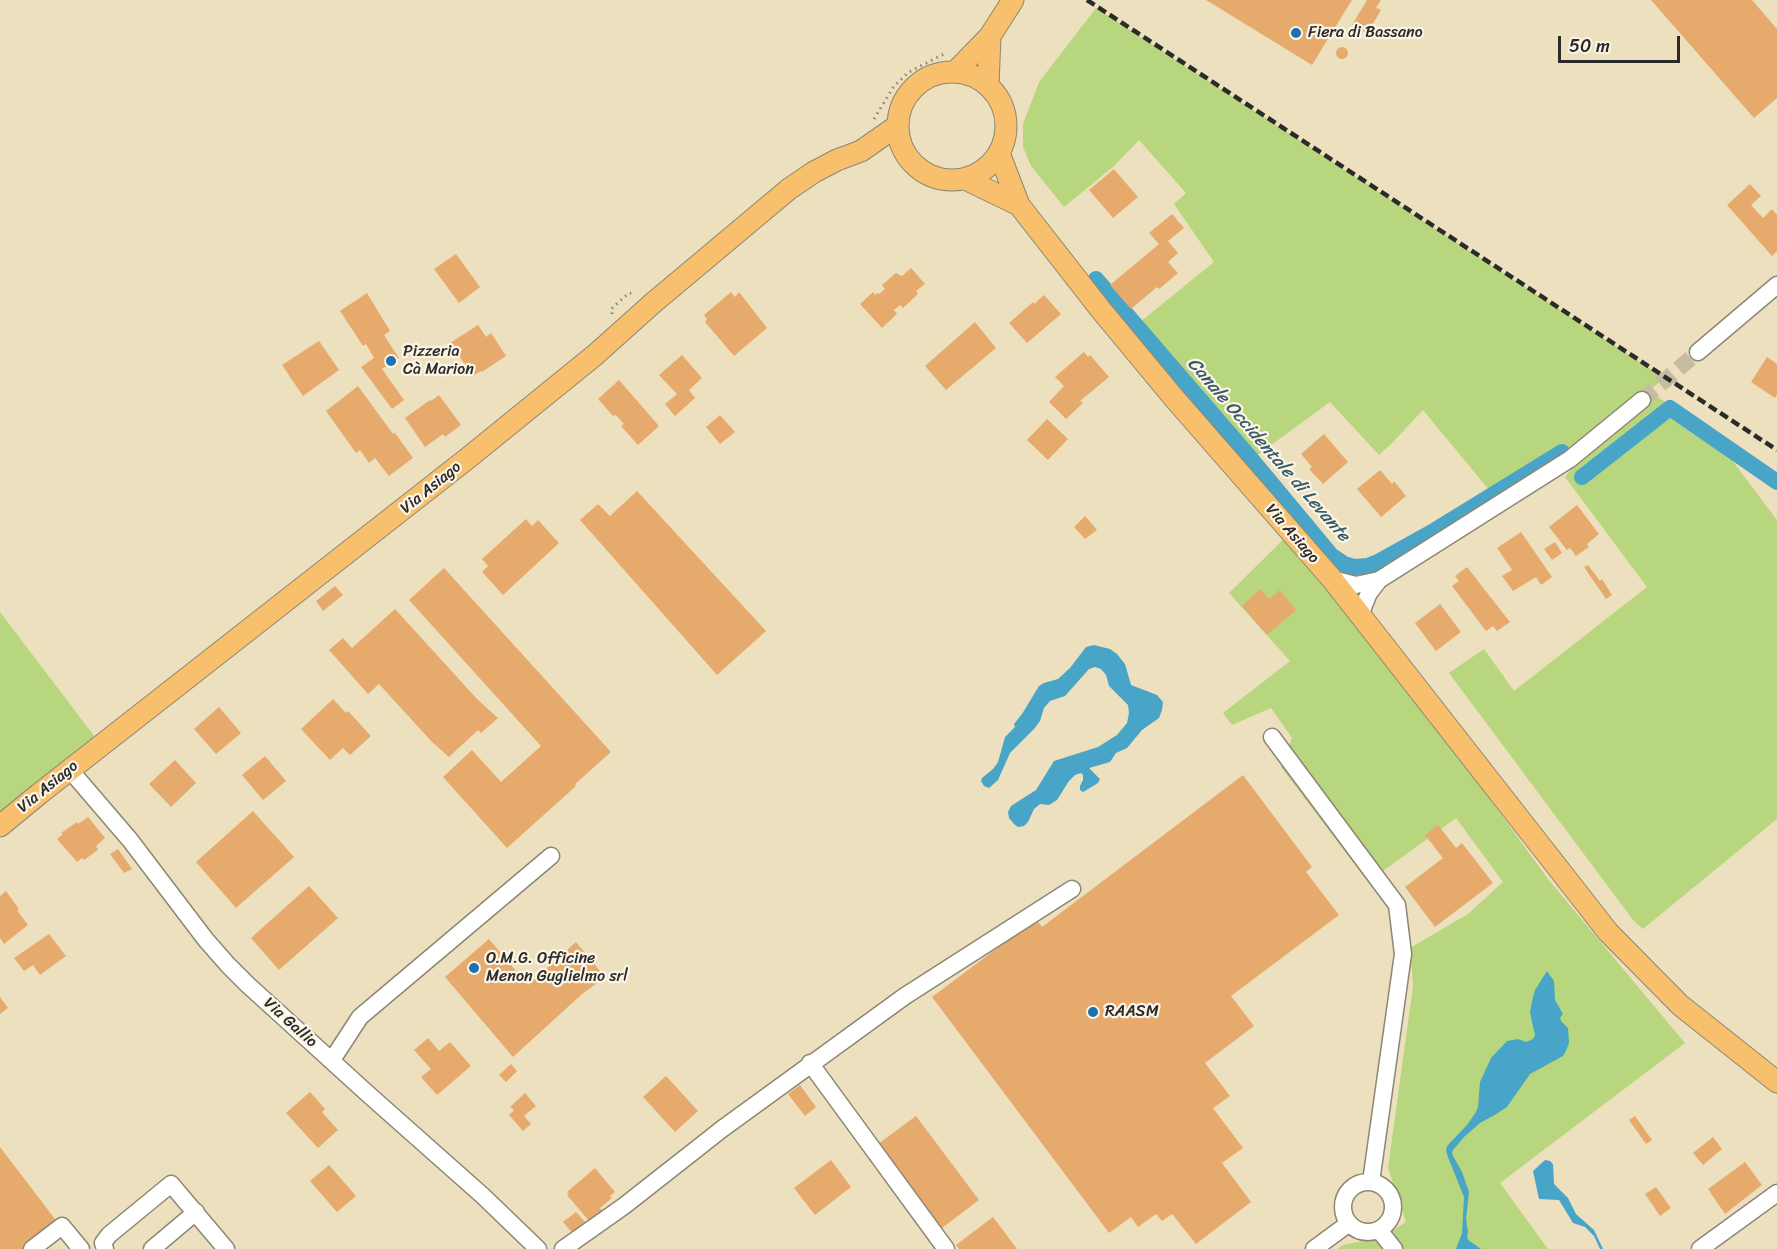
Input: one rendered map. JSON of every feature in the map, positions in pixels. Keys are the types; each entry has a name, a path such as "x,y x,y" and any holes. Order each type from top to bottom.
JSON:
{"main road":[{"path":"904,153 897,126 900,108 909,93 922,81 938,74 990,36 1013,0"},
{"path":"988,86 990,36"},
{"path":"951,63 988,86 999,100 1006,117 1006,136 999,153 979,174 965,179"},
{"name":"Via Asiago","path":"0,826 468,458 595,355 653,303 789,189 814,172 861,151 897,126"},
{"name":"Via Asiago","path":"861,151 904,153 915,167 930,176 947,181 965,179 1019,205"},
{"name":"Via Asiago","path":"999,153 1019,205 1101,310 1174,398 1332,579"},
{"path":"1332,579 1608,932 1680,1005 1777,1082"}],"street":[{"path":"1698,352 1777,285"},
{"name":"Via Asiago","path":"1332,579 1356,585 1379,580 1570,459 1642,400"},
{"path":"1361,616 1366,599 1379,580"},
{"path":"1272,737 1397,905 1403,954 1371,1182"},
{"name":"Via Gallio","path":"70,770 130,840 206,940 228,965 483,1196 538,1249"},
{"path":"332,1060 360,1017 551,856"},
{"path":"563,1249 624,1206 722,1129 905,996 1072,889"},
{"path":"810,1064 946,1249"},
{"path":"1362,1182 1371,1182 1385,1189 1390,1195 1393,1211 1390,1219 1379,1230 1364,1233 1348,1224 1342,1208 1343,1199 1354,1186 1362,1182"},
{"path":"105,1249 103,1243 109,1235 171,1184 196,1212 220,1247"},
{"path":"1700,1249 1777,1193"},
{"path":"152,1249 196,1212"},
{"path":"1314,1249 1348,1224"},
{"path":"32,1249 62,1226 81,1249"},
{"path":"1379,1230 1395,1249"}],"path":[{"path":"872,121 894,86 909,72 951,63"}],"green space":[{"path":"1096,8 1664,378 1613,423 1499,502 1423,410 1379,455 1330,402 1244,465 1129,331 1214,262 1174,204 1186,193 1139,140 1114,166 1064,207 1031,166 1023,147 1023,124 1039,82"},
{"path":"1656,396 1710,431 1777,520 1777,819 1643,929 1633,920 1449,673 1484,649 1514,691 1647,587 1565,477 1577,462"},
{"path":"1289,534 1412,692 1548,879 1685,1043 1500,1183 1548,1249 1337,1249 1343,1245 1383,1237 1406,1222 1388,1168 1413,986 1410,948 1468,914 1503,882 1456,818 1368,882 1281,767 1292,738 1271,708 1232,725 1223,713 1290,661 1229,593"},
{"path":"0,612 101,745 0,825"}],"water":[{"path":"1094,645 1110,649 1117,654 1125,664 1131,685 1157,695 1163,702 1159,718 1142,730 1127,748 1116,753 1110,762 1089,768 1100,779 1098,783 1083,792 1080,786 1083,775 1081,773 1075,775 1057,800 1049,805 1040,804 1034,809 1028,822 1018,827 1009,818 1008,812 1011,806 1036,790 1054,761 1098,747 1117,735 1127,723 1128,705 1109,686 1106,675 1101,669 1095,667 1089,669 1065,696 1050,701 1044,708 1040,721 1034,729 1010,753 998,780 989,788 981,781 998,762 1005,737 1015,727 1014,724 1039,686 1058,679 1086,647"},
{"path":"1547,971 1554,981 1555,1000 1563,1014 1561,1021 1568,1028 1569,1043 1563,1056 1530,1074 1507,1107 1480,1123 1453,1150 1452,1154 1469,1192 1467,1237 1481,1249 1456,1249 1462,1233 1464,1197 1446,1151 1447,1146 1476,1112 1480,1082 1491,1058 1507,1041 1518,1039 1526,1042 1533,1039 1535,1035 1530,1013 1532,1001 1535,990"},
{"path":"1545,1160 1553,1164 1554,1184 1568,1198 1576,1214 1594,1230 1603,1249 1600,1249 1594,1236 1585,1227 1573,1223 1559,1200 1539,1199 1533,1171"}],"building":[{"name":"Fiera di Bassano","path":"1206,0 1352,0 1312,65"},
{"path":"1367,0 1381,0 1376,8 1381,10 1367,34 1352,25"},
{"path":"1651,0 1752,0 1777,29 1777,98 1754,118"},
{"path":"1344,47 1348,53 1344,59 1340,59 1336,51"},
{"path":"1114,169 1138,197 1113,218 1089,190"},
{"path":"1750,184 1761,196 1751,205 1763,218 1772,209 1777,215 1777,251 1772,256 1727,205"},
{"path":"1172,214 1184,228 1168,241 1178,253 1168,262 1178,273 1131,309 1110,285 1159,244 1149,233"},
{"path":"456,254 480,287 459,303 434,269"},
{"path":"911,268 925,284 916,291 918,294 903,308 900,305 894,310 897,314 882,328 860,304 873,292 875,295 879,294 885,289 882,285 896,273 902,276"},
{"path":"731,292 735,297 739,292 767,328 734,356 705,322 707,319 704,315"},
{"path":"367,293 390,331 384,335 399,358 382,369 404,400 392,409 361,367 374,358 366,344 363,346 340,311"},
{"path":"1044,295 1061,314 1027,343 1009,323"},
{"path":"975,322 996,348 946,390 925,366"},
{"path":"478,325 486,337 491,333 506,356 473,376 450,343"},
{"path":"319,341 339,370 303,396 282,365"},
{"path":"1084,352 1088,357 1090,355 1109,377 1080,401 1083,403 1066,419 1049,402 1064,386 1055,377"},
{"path":"682,355 702,378 689,390 695,398 675,416 665,404 677,394 659,375"},
{"path":"1767,357 1777,364 1775,398 1751,382"},
{"path":"619,380 659,426 638,445 621,426 624,424 616,415 613,416 598,399"},
{"path":"358,386 413,458 389,476 375,458 369,463 360,450 356,453 326,411"},
{"path":"439,395 461,425 445,437 443,434 425,447 405,418"},
{"path":"720,415 735,432 720,444 706,427"},
{"path":"1047,419 1068,439 1048,460 1027,440"},
{"path":"1324,434 1348,462 1323,484 1309,469 1312,467 1301,454"},
{"path":"1380,470 1392,484 1394,481 1406,496 1381,517 1357,489"},
{"path":"637,491 766,631 717,675 580,520 598,504 610,516"},
{"path":"1577,505 1599,534 1587,544 1589,547 1576,556 1570,548 1567,550 1549,527"},
{"path":"1085,516 1097,530 1085,539 1074,527"},
{"path":"526,519 532,526 538,520 559,543 503,595 482,572 488,566 482,559"},
{"path":"1521,532 1552,577 1541,585 1536,577 1513,591 1502,576 1512,570 1497,548"},
{"path":"1555,542 1562,553 1552,560 1544,549"},
{"path":"1588,565 1600,581 1602,579 1612,595 1606,599 1584,567"},
{"path":"1467,567 1510,622 1497,631 1493,626 1486,631 1452,586 1459,581 1455,576"},
{"path":"444,568 611,752 507,848 443,777 472,750 501,782 541,746 409,600"},
{"path":"335,586 343,595 323,611 316,601"},
{"path":"1260,589 1269,599 1280,590 1296,610 1267,635 1242,606"},
{"path":"1440,604 1461,632 1436,651 1415,623"},
{"path":"395,609 478,700 498,718 481,733 478,730 449,757 432,742 379,684 368,694 329,650 343,638 352,648"},
{"path":"333,699 346,713 348,711 371,736 350,755 343,748 330,760 301,729"},
{"path":"219,707 241,733 216,754 194,729"},
{"path":"265,756 286,781 263,800 242,775"},
{"path":"175,760 196,783 171,807 149,784"},
{"name":"RAASM","path":"1243,775 1312,867 1306,872 1339,915 1231,996 1254,1026 1205,1063 1230,1096 1213,1108 1243,1148 1222,1163 1251,1202 1196,1244 1172,1214 1162,1221 1156,1214 1138,1227 1131,1217 1109,1233 932,997 1036,919 1042,927"},
{"path":"253,811 294,857 236,908 196,862"},
{"path":"88,817 105,838 96,846 98,850 77,862 57,839 63,834 61,833"},
{"path":"1438,825 1456,848 1462,843 1493,883 1435,927 1405,887 1443,858 1425,835"},
{"path":"118,849 132,869 124,873 110,854"},
{"path":"309,886 338,918 279,970 251,938"},
{"path":"6,891 28,925 4,944 0,938 0,896"},
{"path":"49,934 66,956 40,975 33,965 24,971 14,958"},
{"path":"489,939 528,985 576,942 605,977 581,995 513,1057 445,977"},
{"path":"0,997 8,1008 0,1014"},
{"path":"428,1038 439,1051 450,1042 471,1066 437,1095 421,1077 431,1069 414,1050"},
{"path":"511,1064 517,1071 506,1082 499,1075"},
{"path":"666,1076 698,1111 675,1132 643,1097"},
{"path":"800,1085 816,1107 805,1116 788,1094"},
{"path":"310,1092 325,1109 322,1112 338,1130 318,1148 286,1113"},
{"path":"525,1093 536,1106 524,1116 531,1124 523,1131 509,1115 514,1110 510,1107"},
{"path":"916,1116 979,1200 942,1228 878,1144"},
{"path":"1635,1116 1652,1140 1646,1144 1629,1120"},
{"path":"1713,1137 1722,1149 1703,1165 1693,1153"},
{"path":"0,1147 58,1223 23,1249 0,1249"},
{"path":"831,1160 851,1187 815,1215 794,1188"},
{"path":"1745,1162 1762,1185 1725,1214 1708,1189"},
{"path":"329,1165 356,1196 337,1212 310,1181"},
{"path":"595,1168 615,1192 610,1196 612,1198 600,1208 603,1212 590,1222 567,1195 569,1194 567,1192"},
{"path":"1656,1187 1671,1208 1660,1216 1645,1194"},
{"path":"576,1212 586,1223 573,1234 563,1222"},
{"path":"993,1217 1017,1249 959,1249 956,1245"}],"waterway":[{"name":"Canale Occidentale di Levante","path":"1096,279 1332,556 1344,564 1354,567 1368,566 1378,562 1432,532 1562,452"},
{"name":"Canale Occidentale di Levante","path":"1582,477 1670,408 1777,482"}],"tunnel":[{"path":"1642,400 1698,352"}],"railway":[{"path":"1087,0 1777,450"}],"place":[{"name":"Fiera di Bassano","path":"1296,33"},
{"name":"Pizzeria Cà Marion","path":"391,361"},
{"name":"O.M.G. Officine Menon Guglielmo srl","path":"474,968"},
{"name":"RAASM","path":"1093,1012"}]}
